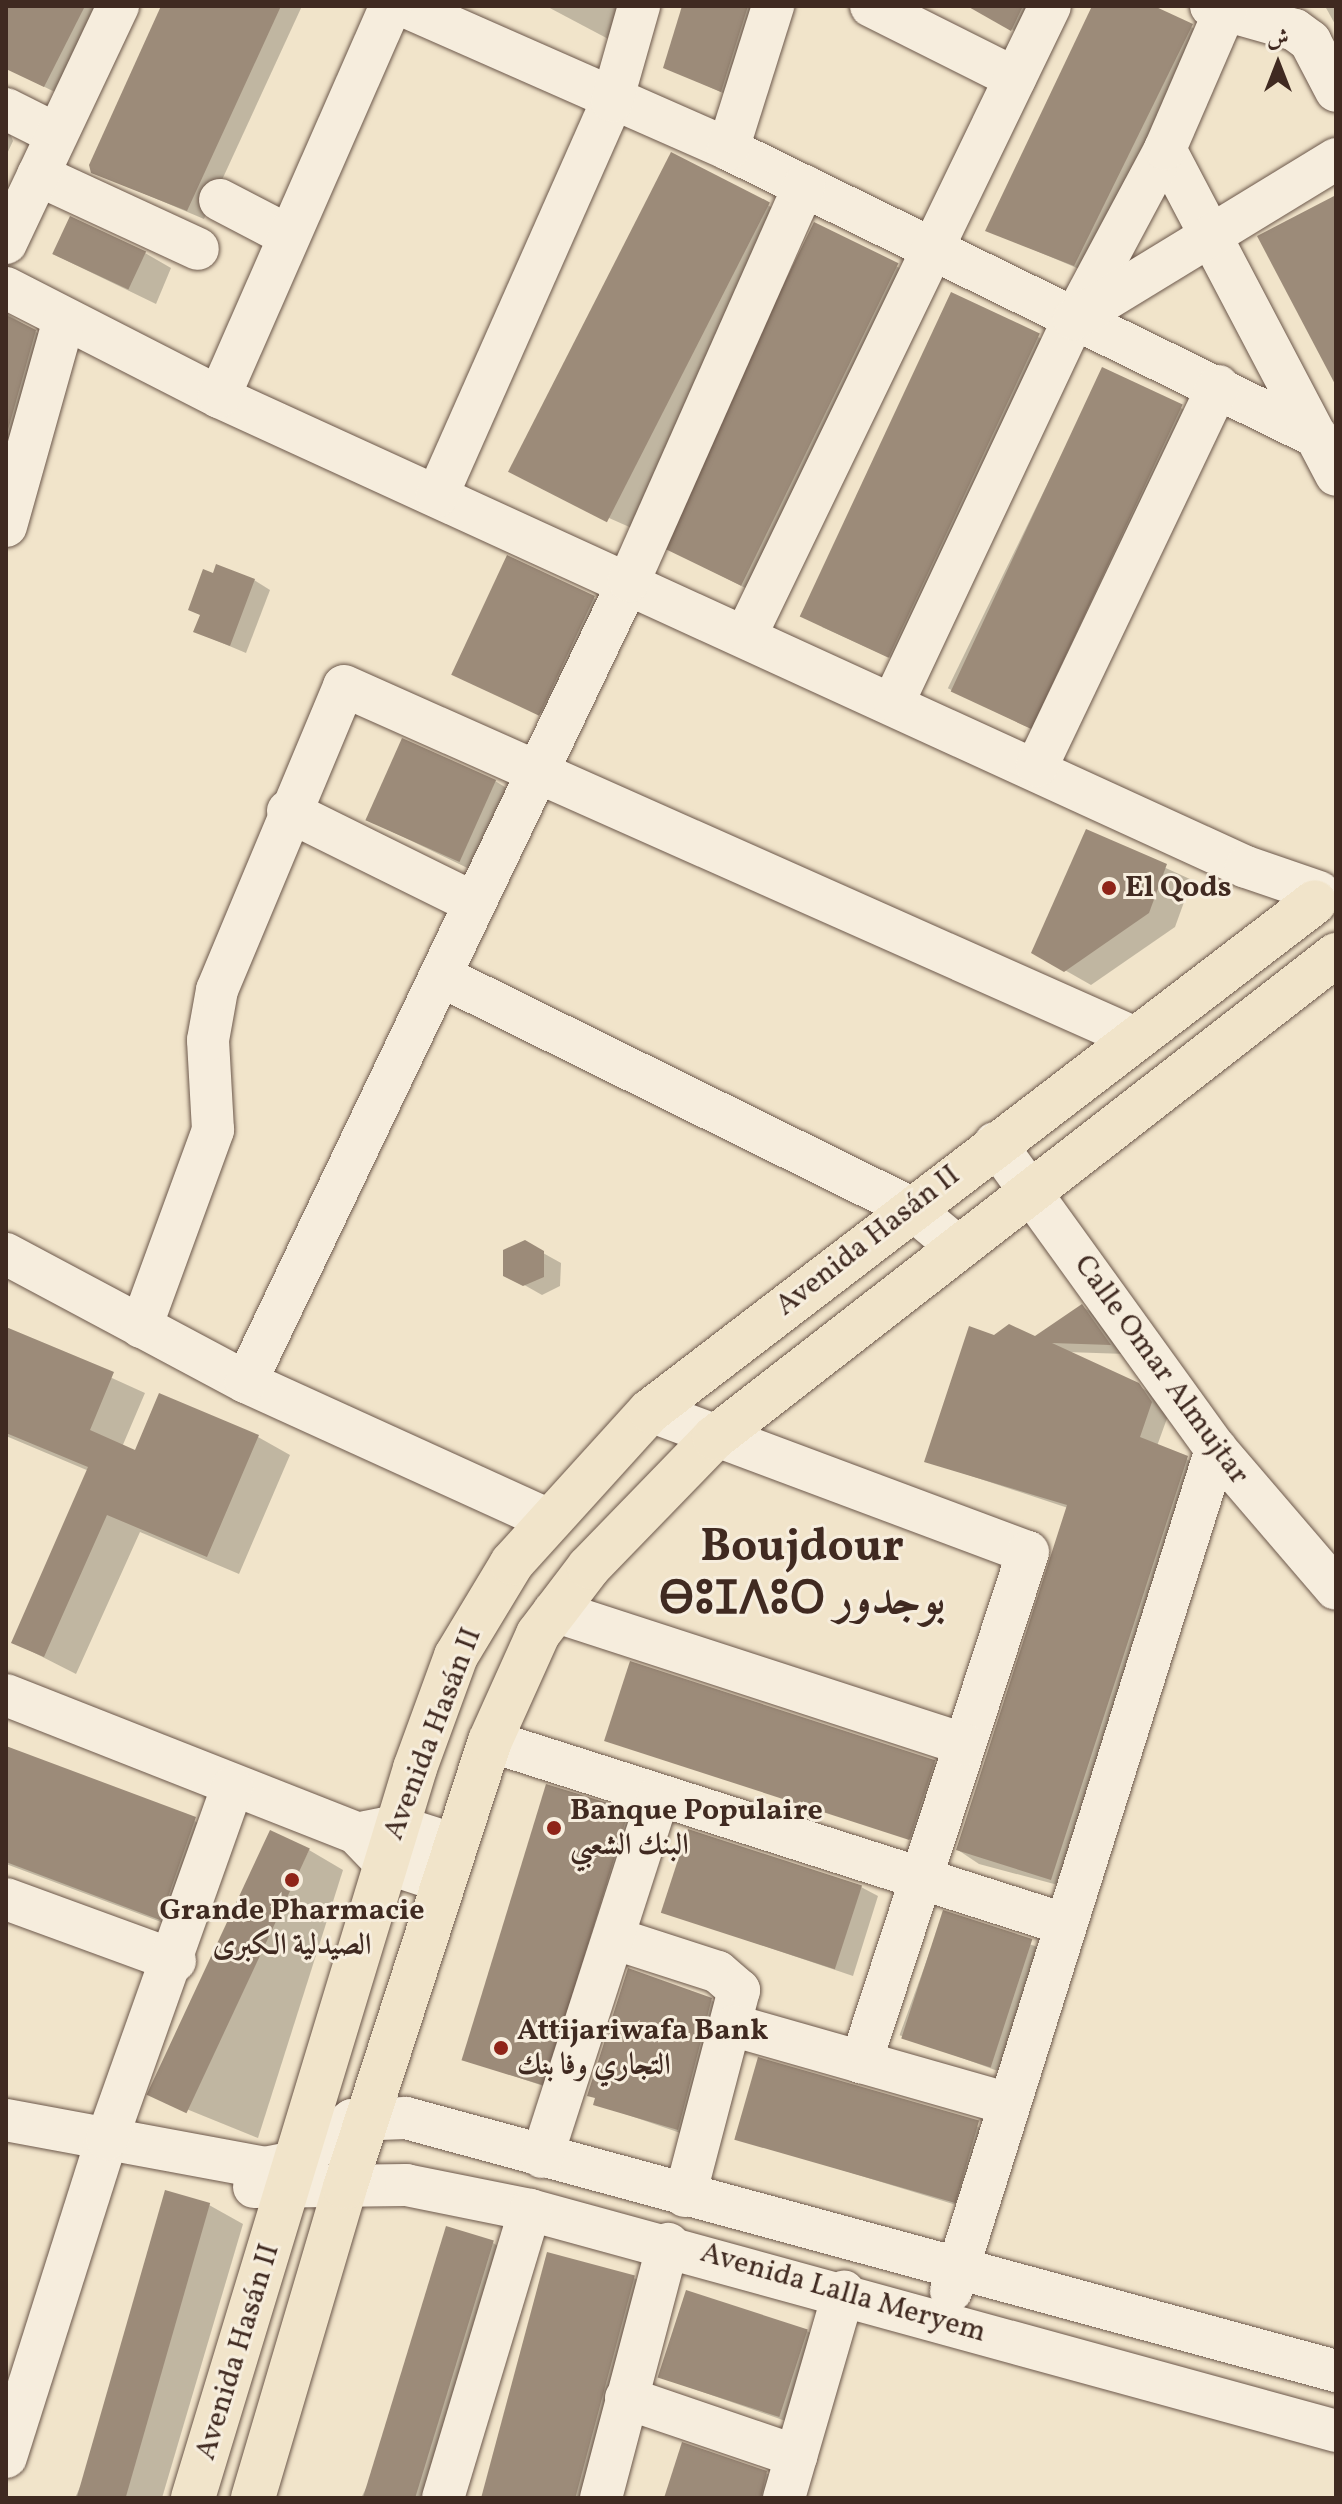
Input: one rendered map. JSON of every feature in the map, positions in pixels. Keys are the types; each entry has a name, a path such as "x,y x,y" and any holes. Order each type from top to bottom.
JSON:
{"main road":[{"path":"1323,891 1317,923 1336,942"},
{"name":"Avenida Hasán II","path":"193,2498 294,2176 379,1841 456,1656 547,1519 650,1411 1323,891"},
{"name":"Avenida Hasán II","path":"253,2498 345,2187 490,1741 520,1662 554,1611 714,1438 1336,955"}],"street":[{"path":"6,243 118,6"},
{"path":"219,397 287,235 391,6"},
{"path":"404,6 612,101 728,149 933,247 1074,319 1218,386 1327,432"},
{"path":"437,496 612,101 639,6"},
{"path":"728,149 773,6"},
{"path":"871,6 1015,78"},
{"path":"747,633 1050,6"},
{"path":"894,701 1074,319 1165,149 1221,8 1295,30 1310,41 1336,91"},
{"path":"6,109 56,134"},
{"path":"1165,149 1213,228 1327,432 1336,475"},
{"path":"1074,319 1213,228 1336,159"},
{"path":"38,175 198,249"},
{"path":"246,1382 629,581 804,186"},
{"path":"220,200 287,235"},
{"path":"6,288 219,397 747,633 1037,766 1246,867 1323,891"},
{"path":"6,526 64,320"},
{"path":"1037,766 1218,386"},
{"path":"141,1327 213,1130 208,1040 217,990 288,811 344,686 538,767 1133,1037"},
{"path":"288,811 474,903"},
{"path":"441,976 911,1208 959,1248"},
{"name":"Calle Omar Almujtar","path":"995,1143 1216,1449 1299,1554 1336,1589"},
{"path":"6,1254 246,1382 547,1519"},
{"path":"650,1411 714,1438 1028,1552 861,2062"},
{"path":"940,2319 960,2267 1064,1924 1216,1449"},
{"path":"554,1611 964,1744"},
{"path":"6,1695 232,1788 450,1863"},
{"path":"490,1741 918,1882 1064,1924"},
{"path":"6,2457 104,2151 175,1961 232,1788"},
{"path":"542,2157 616,1939 659,1795"},
{"path":"6,1899 175,1961"},
{"path":"616,1939 728,1977 741,1999 685,2196"},
{"path":"735,2026 1008,2104"},
{"path":"294,2176 368,2115"},
{"name":"Avenida Lalla Meryem","path":"368,2115 406,2118 1336,2371"},
{"path":"6,2120 104,2151"},
{"path":"6,2146 104,2151"},
{"name":"Avenida Lalla Meryem","path":"104,2151 294,2176 345,2187 406,2185 530,2210 844,2292 1336,2431"},
{"path":"443,2498 530,2210"},
{"path":"601,2498 668,2244"},
{"path":"784,2498 844,2292"},
{"path":"626,2398 796,2456"}],"building":[{"path":"6,6 85,6 44,87 6,69"},
{"path":"161,6 281,6 187,211 91,173 89,165"},
{"path":"682,6 748,6 721,92 663,68"},
{"path":"967,6 1023,6 1011,31"},
{"path":"1092,6 1154,6 1193,24 1074,266 985,231"},
{"path":"671,152 770,202 607,522 508,472"},
{"path":"1336,195 1336,386 1257,236"},
{"path":"70,216 146,251 128,290 52,254"},
{"path":"814,222 898,263 741,586 657,545"},
{"path":"951,292 1040,333 889,658 800,616"},
{"path":"6,315 36,330 6,437"},
{"path":"1102,367 1183,405 1031,729 951,691"},
{"path":"507,555 595,596 539,716 451,675"},
{"path":"216,564 255,579 230,646 193,632 200,615 188,610 203,569 213,573"},
{"path":"402,738 496,780 459,862 365,820"},
{"name":"El Qods","path":"1086,829 1167,864 1149,913 1064,972 1031,953"},
{"path":"525,1240 544,1251 544,1277 523,1286 503,1276 503,1250"},
{"path":"1082,1304 1111,1345 1052,1343 1139,1383 1152,1402 1140,1437 1188,1456 1051,1880 956,1850 1067,1505 924,1462 969,1326 994,1335 1009,1324 1035,1336"},
{"path":"6,1327 114,1372 90,1430 135,1450 159,1393 259,1435 207,1557 107,1515 44,1657 11,1643 88,1467 6,1433"},
{"path":"630,1661 935,1760 909,1840 604,1741"},
{"path":"6,1746 196,1817 160,1920 6,1862"},
{"path":"546,1784 629,1809 545,2086 462,2060"},
{"path":"688,1829 862,1886 835,1969 661,1913"},
{"path":"270,1830 310,1849 186,2113 147,2095"},
{"path":"943,1910 1032,1939 991,2067 901,2038"},
{"path":"628,1968 712,1998 678,2130 593,2105 595,2098 587,2096"},
{"path":"758,2057 979,2120 955,2203 734,2140"},
{"path":"165,2190 210,2203 126,2498 77,2498"},
{"path":"446,2226 494,2241 415,2498 363,2498"},
{"path":"547,2252 635,2276 575,2498 481,2498"},
{"path":"686,2290 808,2330 779,2417 658,2377"},
{"path":"682,2442 767,2471 761,2498 664,2498"}],"place":[{"name":"El Qods","path":"1109,888"},
{"name":"Banque Populaire البنك الشعبي","path":"554,1828"},
{"name":"Grande Pharmacie الصيدلية الكبرى","path":"292,1880"},
{"name":"Attijariwafa Bank التجاري وفا بنك","path":"501,2048"}],"district":[{"name":"Boujdour ⴱⵓⵊⴷⵓⵔ بوجدور","path":"802,1576"}]}
